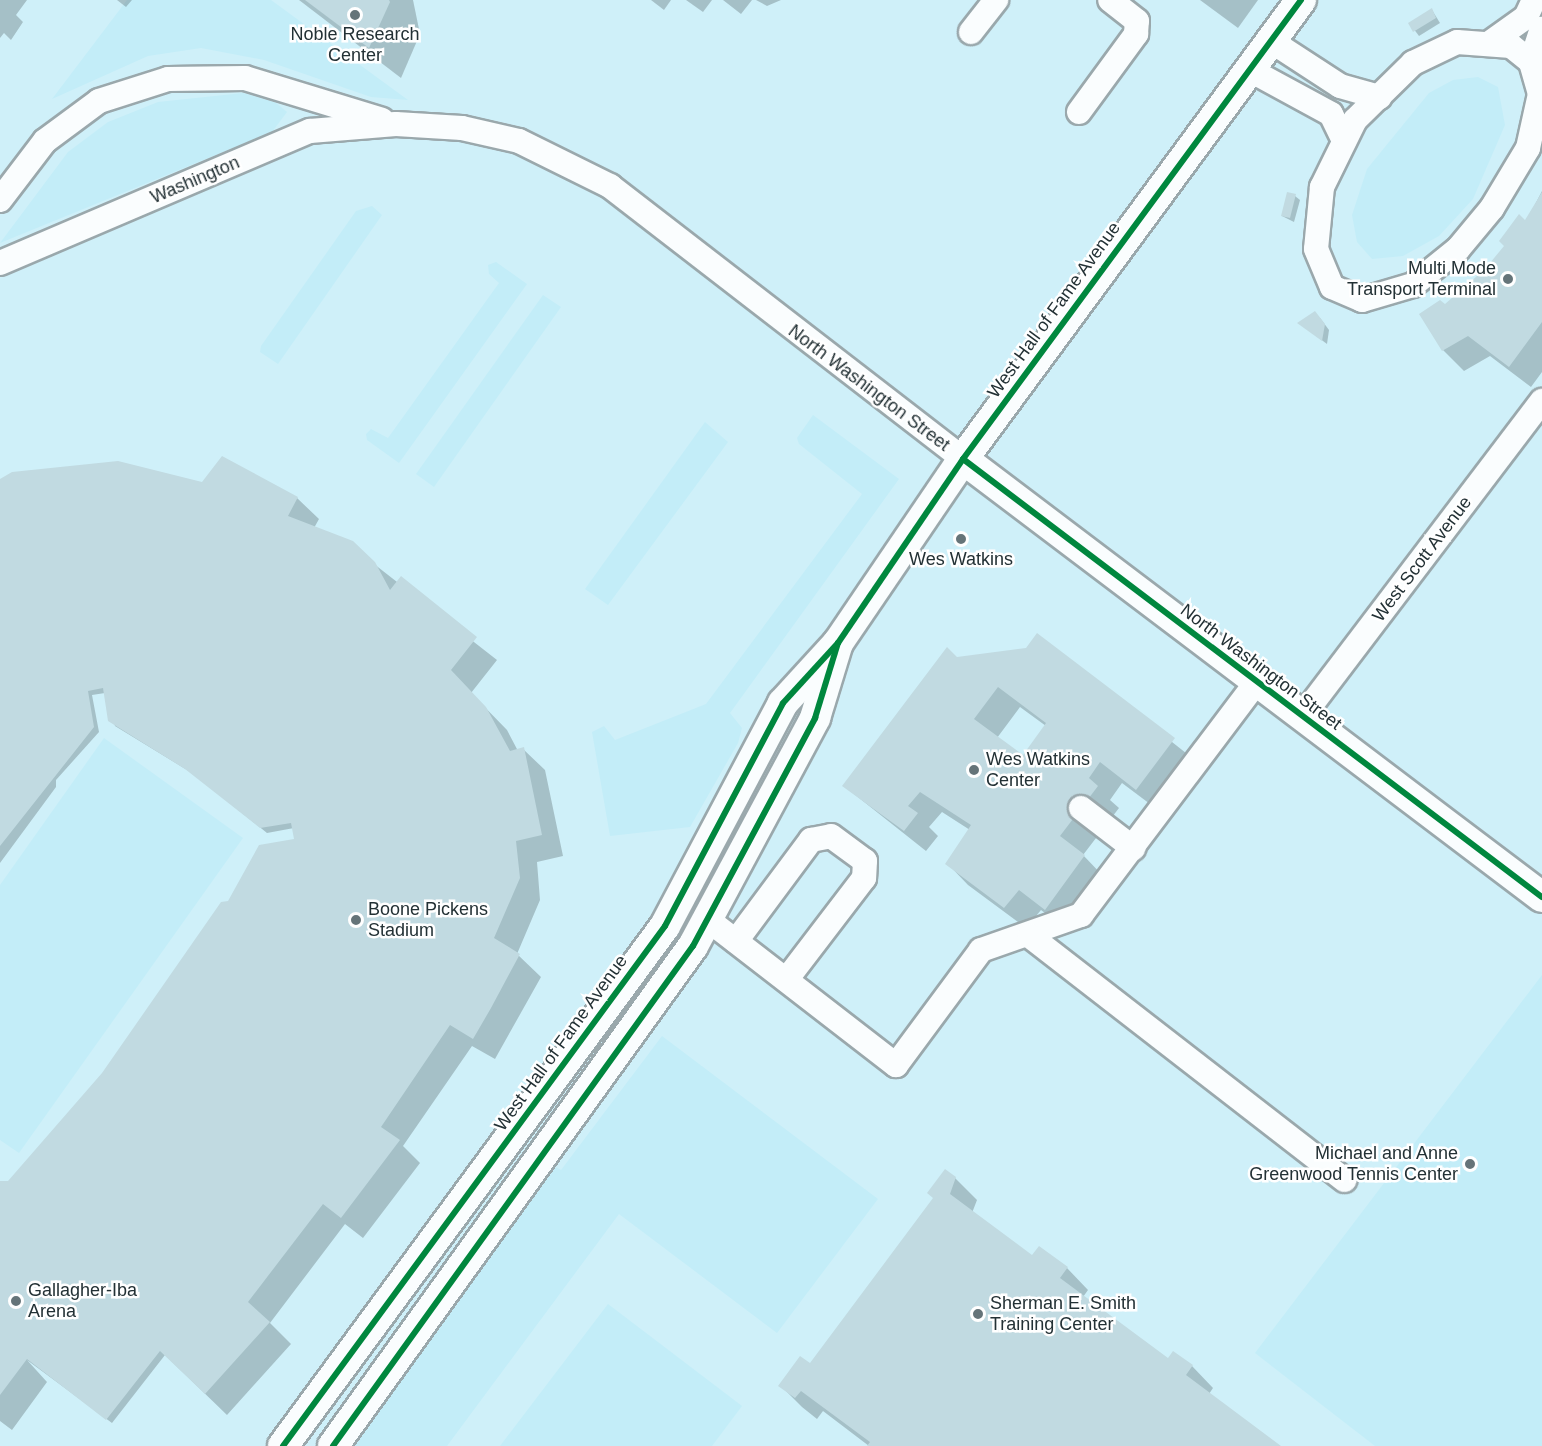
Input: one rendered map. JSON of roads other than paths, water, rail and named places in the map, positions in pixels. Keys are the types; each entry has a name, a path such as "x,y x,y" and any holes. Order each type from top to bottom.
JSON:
{"main road":[{"name":"West Hall of Fame Avenue","path":"283,1446 665,926 783,703 838,643 963,459 1301,0"},
{"name":"North Washington Street","path":"963,459 1256,683 1542,897"},
{"name":"West Hall of Fame Avenue","path":"333,1446 707,919 815,718 838,643"}],"street":[{"path":"972,32 996,0"},
{"path":"1079,112 1136,34 1137,21 1110,0"},
{"path":"1491,42 1526,17 1534,0"},
{"path":"1531,62 1511,46 1491,42 1457,42 1413,63 1355,120 1322,187 1316,249 1332,287 1362,300 1413,285 1458,249 1492,208 1528,148 1540,94 1531,62 1542,29"},
{"path":"1271,41 1340,86 1379,97"},
{"path":"1250,70 1331,114 1344,141"},
{"path":"0,200 45,141 99,101 168,80 245,78 396,124"},
{"name":"North Washington Street","path":"396,124 462,128 519,141 589,172 963,459"},
{"name":"Washington","path":"0,262 310,131 396,124"},
{"name":"West Scott Avenue","path":"1302,717 1542,401"},
{"path":"707,919 897,1065 981,950 1030,936 1081,915 1256,683"},
{"path":"1081,808 1133,849"},
{"path":"736,941 811,840 831,836 865,861 864,878 786,980"},
{"path":"1030,936 1345,1180"}],"place":[{"name":"Noble Research Center","path":"355,15"},
{"name":"Multi Mode Transport Terminal","path":"1508,279"},
{"name":"Wes Watkins","path":"961,539"},
{"name":"Wes Watkins Center","path":"974,770"},
{"name":"Boone Pickens Stadium","path":"356,920"},
{"name":"Michael and Anne Greenwood Tennis Center","path":"1470,1164"},
{"name":"Gallagher-Iba Arena","path":"16,1301"},
{"name":"Sherman E. Smith Training Center","path":"978,1314"}]}
